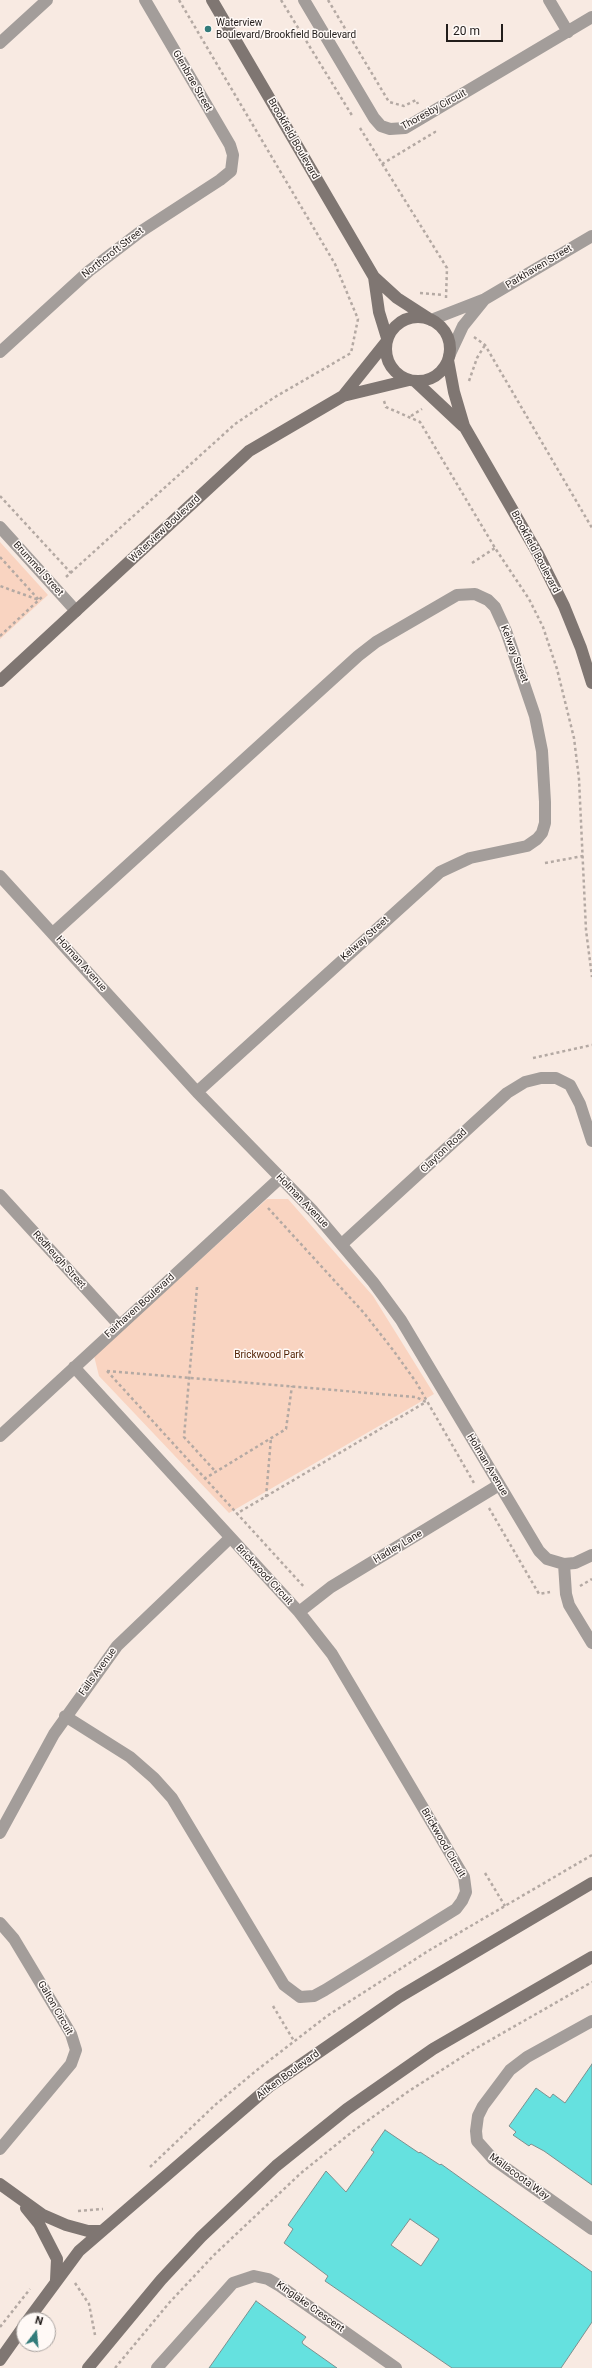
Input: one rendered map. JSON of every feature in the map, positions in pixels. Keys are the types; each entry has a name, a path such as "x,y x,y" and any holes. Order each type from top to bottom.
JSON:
{"street":[{"path":"0,43 46,0"},
{"name":"Glenbrae Street","path":"144,0 230,145 233,155 233,164"},
{"name":"Brookfield Boulevard","path":"212,0 374,277 397,298 429,319"},
{"name":"Thoresby Circuit","path":"304,0 364,102 381,126 400,130 592,18"},
{"path":"549,0 568,32"},
{"name":"Northcroft Street","path":"0,352 89,271 140,232 220,180 231,170 233,164"},
{"name":"Parkhaven Street","path":"429,319 485,299 592,236"},
{"name":"Brookfield Boulevard","path":"374,277 379,312 387,339"},
{"name":"Parkhaven Street","path":"449,358 463,326 485,299"},
{"path":"413,318 429,319 440,326 446,335 450,345 449,358 443,369 435,376 425,381 412,381 400,376 390,365 386,351 387,339 399,322 413,318"},
{"name":"Waterview Boulevard","path":"343,396 387,339"},
{"name":"Brookfield Boulevard","path":"449,358 454,392 464,426 538,554 564,606 581,648 592,683"},
{"name":"Brookfield Boulevard","path":"412,381 464,426"},
{"name":"Waterview Boulevard","path":"0,681 250,451 343,396 412,381"},
{"name":"Brummel Street","path":"0,527 76,611"},
{"name":"Kelway Street","path":"53,933 358,656 376,642 457,595 476,594 488,600 495,607 506,631 535,716 542,751 545,802 545,823 542,833 537,839 527,846 470,858 440,872 198,1092"},
{"name":"Holman Avenue","path":"0,876 198,1092 342,1244 401,1320 538,1551 560,1563"},
{"name":"Clayton Road","path":"342,1244 507,1093 525,1082 541,1078 556,1078 564,1080 574,1091 592,1141"},
{"name":"Fairhaven Boulevard","path":"0,1436 280,1178"},
{"name":"Redheugh Street","path":"1,1199 119,1325"},
{"name":"Brickwood Circuit","path":"65,1716 130,1757 154,1778 172,1798 192,1828 284,1985 300,1997 314,1996 456,1909 462,1901 466,1892 466,1884 332,1654 299,1612 74,1367"},
{"name":"Hadley Lane","path":"299,1612 314,1598 499,1485"},
{"name":"Falls Avenue","path":"0,1833 40,1756 65,1716 117,1646 230,1538"},
{"path":"592,1555 575,1563 560,1563 569,1605 592,1642"},
{"name":"Aitken Boulevard","path":"34,2312 79,2251 270,2086 399,1998 592,1883"},
{"name":"Galton Circuit","path":"0,1922 14,1939 71,2034 76,2050 71,2064 0,2149"},
{"path":"88,2368 161,2280 201,2237 276,2166 347,2109 433,2049 592,1956"},
{"name":"Mallacoota Way","path":"592,2020 526,2057 510,2070 483,2106 478,2116 476,2131 477,2141 493,2159 592,2229"},
{"path":"0,2184 18,2200 39,2224 48,2239 57,2260 59,2276"},
{"path":"18,2200 43,2215 66,2225 88,2231 101,2231"},
{"name":"Kinglake Crescent","path":"157,2368 233,2283 254,2276 268,2279 280,2286 396,2368"},
{"path":"0,2360 16,2337"}],"path":[{"path":"0,636 235,424 274,397 351,353 358,319 335,264 179,0"},
{"path":"281,0 354,119"},
{"path":"328,0 389,102 404,106 416,100 435,132 382,164"},
{"path":"358,126 447,268 444,295 453,310"},
{"path":"463,326 485,345 592,528"},
{"path":"0,496 71,573"},
{"path":"472,563 495,548"},
{"path":"0,557 39,600"},
{"path":"0,586 39,600"},
{"path":"545,863 583,856"},
{"path":"533,1058 592,1045"},
{"path":"259,1198 364,1313 416,1382 426,1402 539,1594 578,1587 592,1579"},
{"path":"197,1287 188,1376 184,1436 215,1471"},
{"path":"314,1598 204,1479 107,1370 416,1397 426,1402"},
{"path":"204,1479 286,1429 292,1386"},
{"path":"236,1514 426,1402"},
{"path":"266,1497 271,1438"},
{"path":"485,1873 505,1906"},
{"path":"115,2368 214,2254 261,2208 352,2132 409,2091 473,2050 592,1982"},
{"path":"273,2006 294,2041"},
{"path":"59,2276 84,2294 88,2304 94,2332 122,2359"},
{"path":"0,2327 34,2284"}],"green space":[{"path":"0,542 48,595 0,639"},
{"name":"Brickwood Park","path":"267,1199 288,1199 373,1296 434,1394 229,1513 99,1376 94,1356"}],"building":[{"path":"592,2064 592,2185 544,2151 531,2144 529,2146 513,2135 516,2132 509,2126 536,2088 550,2098 553,2094 565,2103"},
{"path":"385,2130 419,2153 420,2152 440,2165 441,2164 592,2272 592,2322 561,2368 452,2368 325,2281 328,2276 284,2243 293,2229 288,2225 326,2171 346,2192 374,2152 371,2150","holes":["410,2219 439,2239 421,2266 391,2245"]},
{"path":"256,2301 306,2337 302,2342 303,2344 337,2368 209,2368"}],"place":[{"name":"Waterview Boulevard/Brookfield Boulevard","path":"208,29"}]}
